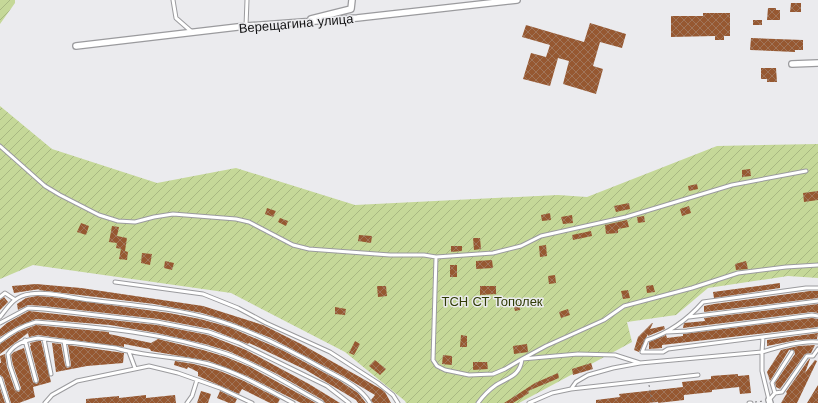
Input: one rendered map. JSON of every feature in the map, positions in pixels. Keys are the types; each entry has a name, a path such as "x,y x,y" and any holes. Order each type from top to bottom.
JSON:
{"street":[{"path":"294,23 351,9 352,0"},
{"name":"Верещагина улица","path":"76,46 246,26 357,18 486,2 517,0"},
{"path":"792,64 818,63"}],"lane":[{"path":"173,0 176,18 192,32"},
{"path":"246,26 247,0"},
{"path":"0,146 46,186 60,195 99,215 118,221 135,222 173,214 236,219 249,222 294,245 309,249 390,255 424,255 436,257 493,253 521,246 541,236 626,217 732,185 806,171"},
{"path":"436,257 433,360 437,366 445,370 459,374 480,375 493,374 505,369 546,346 604,320 624,306 692,288 738,273 786,266 818,265"},
{"path":"115,282 203,294 238,308 266,323 330,352 378,383 393,395 398,403"},
{"path":"818,288 806,288 703,302 688,317 667,332 648,340 642,352 663,352 668,349 818,330"},
{"path":"0,297 5,294 14,299"},
{"path":"0,317 14,299 30,294 45,294 133,305 216,320 250,332 299,355 361,392 370,403"},
{"path":"688,317 818,301"},
{"path":"0,323 28,308 157,322 209,332 265,355 327,386 349,403"},
{"path":"667,332 687,331 812,315 818,316"},
{"path":"0,341 11,332 25,325 36,322 120,331 187,342 242,361 268,373 322,403"},
{"path":"18,389 10,366 8,354 11,349 25,340 38,338 116,348 129,352 194,361 219,367 253,382 293,403"},
{"path":"763,338 762,371 770,402"},
{"path":"44,339 51,374"},
{"path":"25,340 36,381"},
{"path":"64,341 68,365"},
{"path":"571,389 576,382 588,376 613,368 640,363 762,352 787,345 813,341 818,342"},
{"path":"775,392 782,392 807,356 813,356 818,349"},
{"path":"129,352 135,368"},
{"path":"770,402 775,392 772,383 792,352"},
{"path":"522,360 578,354 616,355 640,363"},
{"path":"478,403 485,393 516,374 520,370 522,360"},
{"path":"46,403 52,396 77,381 149,366 178,373 220,388 252,403"},
{"path":"529,403 552,392 698,375"},
{"path":"0,378 8,403"},
{"path":"187,403 192,396 197,380"}],"path":[{"path":"648,380 654,403"},
{"path":"750,403 770,402"}],"green space":[{"path":"0,0 15,0 15,3 0,24"},
{"name":"ТСН СТ Тополек","path":"0,106 52,149 157,183 236,168 355,205 558,195 587,197 717,146 818,144 818,278 788,276 708,288 676,315 627,322 632,342 519,403 406,403 345,352 231,293 33,265 0,279"}],"building":[{"path":"791,3 801,3 801,12 790,12"},
{"path":"768,8 776,8 776,10 780,10 780,20 767,20"},
{"path":"703,13 730,13 730,36 724,36 724,40 715,40 715,36 671,37 671,16 703,16"},
{"path":"753,20 762,20 762,25 753,25"},
{"path":"590,23 626,34 622,48 600,42 593,66 603,69 596,94 563,84 569,61 558,58 550,86 523,79 531,53 546,57 550,45 522,37 526,25 584,42"},
{"path":"751,38 803,40 803,50 795,50 795,52 750,50"},
{"path":"761,68 776,68 777,82 767,82 767,79 761,79"},
{"path":"750,169 751,176 742,177 742,170"},
{"path":"697,184 698,189 689,191 688,186"},
{"path":"818,191 818,200 804,202 803,193"},
{"path":"629,203 630,209 616,212 614,206"},
{"path":"689,206 691,213 682,216 680,209"},
{"path":"267,208 276,211 273,217 265,214"},
{"path":"550,213 551,220 542,221 541,215"},
{"path":"572,215 573,223 563,224 561,217"},
{"path":"644,216 645,222 638,223 637,217"},
{"path":"280,218 288,221 286,226 278,222"},
{"path":"627,220 629,227 618,229 618,233 606,234 605,225"},
{"path":"81,223 89,226 86,235 77,232"},
{"path":"112,226 119,227 117,236 127,238 125,251 128,252 127,260 119,259 121,249 116,248 117,243 109,242"},
{"path":"591,231 592,236 573,240 572,235"},
{"path":"359,235 372,236 371,243 358,241"},
{"path":"473,238 480,238 481,249 474,250"},
{"path":"546,245 547,256 540,257 539,246"},
{"path":"451,246 462,246 462,251 451,252"},
{"path":"142,253 152,254 150,265 141,263"},
{"path":"492,260 493,268 476,269 476,261"},
{"path":"165,261 174,263 172,270 164,268"},
{"path":"746,261 748,269 736,270 735,264"},
{"path":"450,265 457,265 457,277 450,277"},
{"path":"555,275 556,283 549,284 548,276"},
{"path":"780,283 780,288 714,298 713,292"},
{"path":"36,284 81,288 203,306 263,325 301,344 381,389 385,392 391,403 373,403 371,400 375,395 343,376 271,338 231,322 202,313 154,304 38,290 40,289 14,293 12,286"},
{"path":"653,285 655,292 647,293 646,286"},
{"path":"377,286 386,286 387,296 378,297"},
{"path":"480,286 496,286 496,294 480,295"},
{"path":"628,290 630,298 623,299 621,291"},
{"path":"818,291 818,298 704,312 704,306 714,304"},
{"path":"37,296 169,313 200,319 229,327 282,350 340,381 358,393 366,403 358,403 356,400 306,370 249,343 248,344 210,329 158,319 44,306 28,305 18,310 17,304 26,298"},
{"path":"4,297 8,302 0,310 0,300"},
{"path":"519,303 520,310 515,311 513,304"},
{"path":"818,304 818,313 812,312 683,328 684,323 705,321 704,318"},
{"path":"335,307 346,309 345,315 335,314"},
{"path":"568,309 570,315 561,318 559,312"},
{"path":"29,311 157,325 208,335 246,350 309,384 340,403 325,403 323,400 277,374 228,351 157,333 110,325 36,319 16,327 0,337 0,329 7,323"},
{"path":"812,318 818,319 818,327 662,345 662,348 649,349 649,342 666,335 667,338 683,336 683,334"},
{"path":"652,323 650,329 664,326 665,329 648,336 648,334 639,352 634,350 638,337"},
{"path":"36,325 109,332 109,334 151,343 158,339 203,350 226,357 250,367 316,403 301,403 247,376 209,361 151,351 150,349 124,344 124,347 38,335 29,337 28,333 0,354 0,344 18,332"},
{"path":"818,333 817,339 797,340 767,346 767,340"},
{"path":"461,335 467,336 467,347 460,347"},
{"path":"41,341 51,382 33,387 35,397 19,403 11,403 3,377 0,375 0,356 5,354 7,367 15,390 19,392 21,388 11,355 14,352 24,348 33,382 37,384 39,380 30,343"},
{"path":"355,341 360,344 354,355 349,353"},
{"path":"52,343 61,344 65,365 67,368 71,365 68,345 124,353 123,363 87,366 56,372"},
{"path":"527,344 528,352 514,354 513,346"},
{"path":"815,345 811,353 805,354 780,389 776,387 775,383 795,354 794,350 789,350 770,381 767,372 781,350 798,346"},
{"path":"443,355 452,356 452,365 442,364"},
{"path":"809,359 805,373 815,360 817,361 797,403 781,403 787,393 786,392"},
{"path":"375,360 386,369 380,375 369,366"},
{"path":"175,361 220,371 280,399 278,403 270,403 242,389 239,394 198,376 198,372 188,367 187,369 174,365"},
{"path":"473,362 487,362 488,369 473,370"},
{"path":"591,363 593,369 573,375 572,369"},
{"path":"558,373 559,378 528,391 529,393 513,403 504,403 535,383"},
{"path":"738,374 738,376 749,375 751,393 740,394 739,387 684,395 684,400 658,403 596,403 596,400 620,397 619,394 683,387 682,382 711,379 711,376"},
{"path":"818,385 818,403 807,403"},
{"path":"0,388 5,403 0,403"},
{"path":"201,391 211,394 208,403 197,403"},
{"path":"220,391 237,399 235,403 229,403 217,398"},
{"path":"146,395 146,398 175,395 176,403 86,403 86,399"}]}
